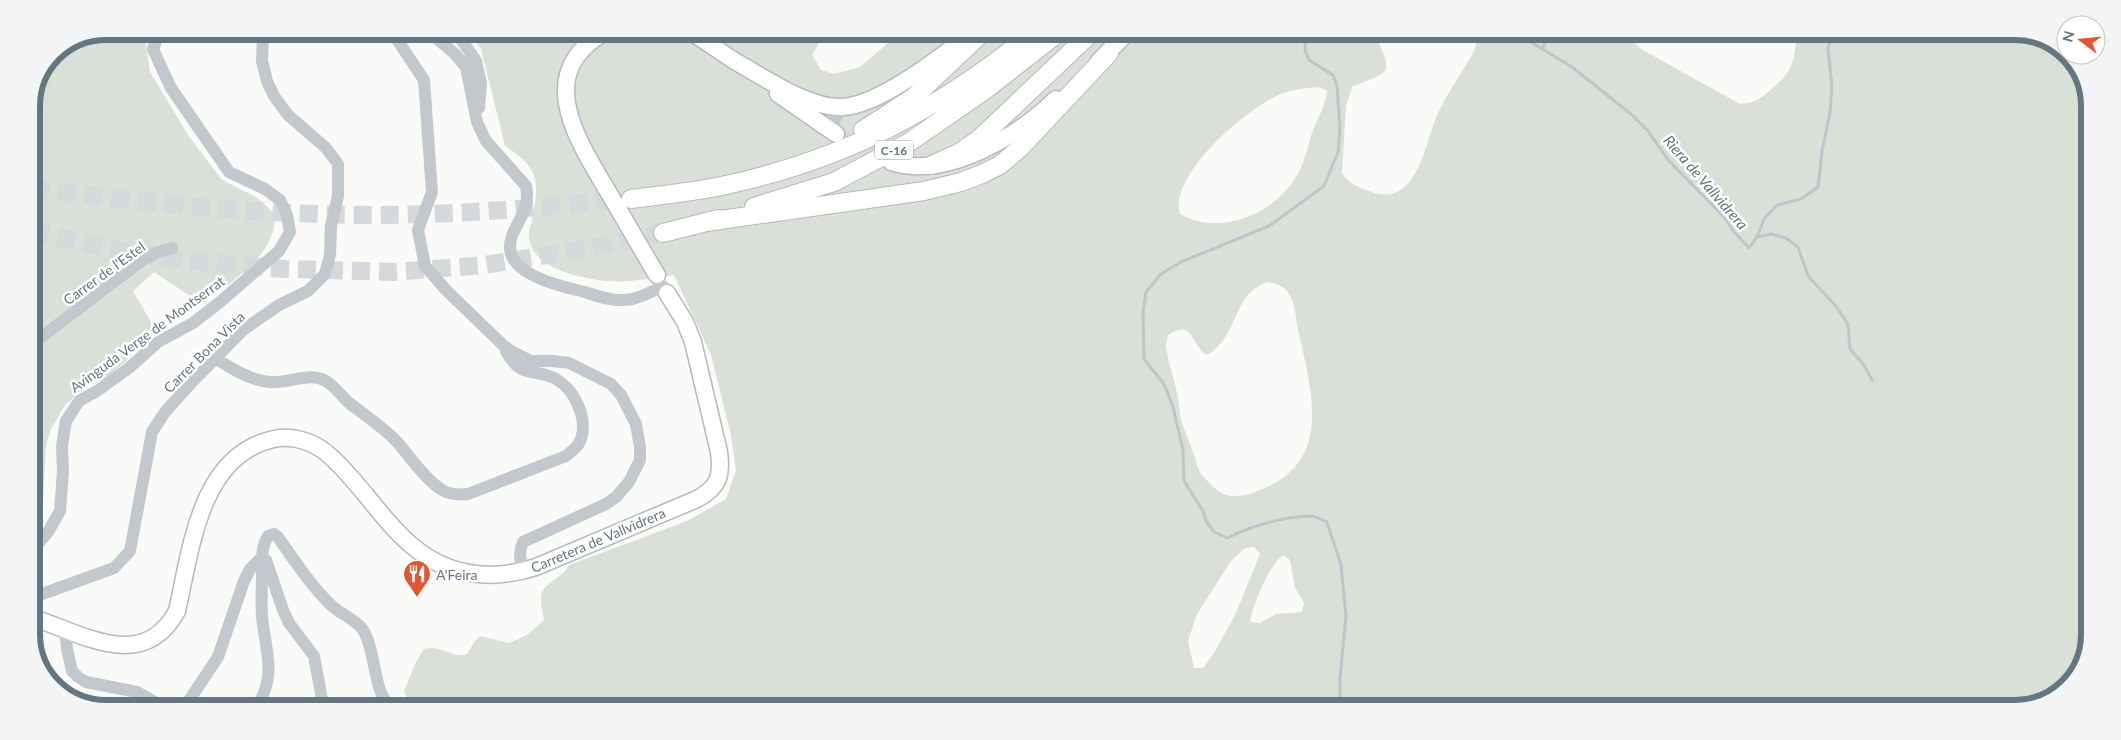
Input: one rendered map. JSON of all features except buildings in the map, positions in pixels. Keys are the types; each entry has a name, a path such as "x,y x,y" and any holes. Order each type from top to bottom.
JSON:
{"highway":[{"path":"694,190 728,177 805,154 866,129 914,97 975,40"},
{"name":"C-16","path":"631,199 732,184 812,162 867,140 908,120 956,90 1024,40"},
{"name":"C-16","path":"662,233 706,222 834,182 908,143 985,90 1049,40"},
{"path":"932,165 959,153 978,140 1084,40"},
{"path":"706,222 924,191 961,182 982,174 1000,165 1020,148 1109,53"}],"main road":[{"name":"Carretera de Vallvidrera","path":"40,620 106,644 124,646 146,641 170,624 177,611 202,509 212,488 224,471 244,453 258,445 279,438 305,441 328,454 413,547 436,562 455,569 486,576 524,571 697,499 709,492 717,483 720,470 719,452 698,361 685,322 580,142 567,111 566,84 569,70 583,49 595,40"},
{"path":"702,40 743,66 810,100 843,107 870,99 905,81 962,40"},
{"path":"891,162 912,166 932,165 950,163 969,156 1020,128 1041,113 1121,40"},
{"path":"743,66 770,89 836,134"}],"street":[{"name":"Avinguda Verge de Montserrat","path":"40,541 48,532 60,511 63,471 62,446 66,421 79,401 97,391 129,368 158,342 192,322 220,302 279,250 290,232 280,200 265,189 229,172 171,88 153,48 156,40"},
{"name":"Carrer Bona Vista","path":"40,595 114,568 130,550 152,432 182,393 243,330 279,305 308,290 325,274 330,255 331,226 338,196 338,164 326,148 288,115 274,96 267,81 262,61 263,40"},
{"path":"397,40 424,80 432,192 418,230 425,266 446,290 504,346 521,357 531,360 553,360 569,363 611,384 629,407 636,424 640,460 629,482 616,497 596,510 523,542 520,548 520,558 524,571"},
{"path":"438,40 455,54 466,67 478,122 486,141 526,186 528,194 525,210 509,246 512,257 517,264 546,281 604,298 623,300 641,296 662,285"},
{"path":"462,40 476,61 481,83 478,122"},
{"path":"836,134 833,122 843,107"},
{"name":"Carrer de l'Estel","path":"40,338 141,261 156,253 172,248"},
{"path":"215,358 240,374 255,379 285,382 305,377 316,377 326,381 395,440 442,490 451,494 468,494 566,456 577,446 581,434 583,422 579,409 574,397 566,387 550,376 524,372 511,359 504,346"},
{"path":"261,700 265,693 270,664 262,616 262,557 264,543 268,536 274,534 278,536 315,588 332,606 363,630 370,646 385,700"},
{"path":"189,700 218,657 244,581 250,569 262,557"},
{"path":"262,557 268,563 277,598 289,623 314,656 322,700"},
{"path":"68,630 66,638 67,649 72,671 78,678 86,682 137,692 151,700"}],"shaded area":[{"path":"106,40 148,40 146,44 150,72 188,135 222,180 256,197 275,214 274,226 271,237 260,256 226,287 217,281 190,296 154,272 133,291 155,329 124,363 107,377 85,387 65,405 51,429 46,446 42,518 40,521 41,93 51,69 59,59 81,45 93,41"},
{"path":"474,40 821,40 812,55 821,70 834,74 860,67 894,40 1378,40 1386,61 1386,70 1374,78 1352,87 1346,106 1342,173 1350,182 1357,186 1386,195 1399,191 1409,182 1417,170 1438,113 1473,53 1476,40 1634,40 1641,49 1740,104 1759,99 1782,80 1793,61 1795,40 2028,41 2044,47 2056,55 2056,65 2066,65 2076,81 2081,102 2081,634 2077,655 2070,671 2055,686 2036,696 2015,700 1510,700 1504,698 1501,700 412,700 407,698 404,691 416,662 424,649 435,648 456,655 462,655 467,654 480,636 509,643 527,635 544,620 541,599 544,589 562,574 569,565 687,521 726,499 736,471 731,435 711,355 674,275 640,280 606,281 571,274 548,264 532,249 529,235 535,203 536,183 530,167 516,153 505,146 481,49","holes":["1319,87 1327,91 1322,111 1313,130 1300,170 1291,185 1278,198 1264,209 1248,217 1231,222 1197,221 1180,214 1180,198 1186,181 1198,162 1231,127 1267,101 1281,94","1267,282 1277,284 1289,294 1295,308 1309,381 1312,426 1307,447 1297,465 1280,480 1246,495 1226,495 1209,483 1198,469 1181,420 1166,345 1168,335 1176,331 1187,331 1207,355 1225,338 1247,296 1255,288","1254,547 1260,554 1236,613 1214,653 1203,668 1194,668 1188,641 1197,614 1231,561 1245,548","1283,555 1290,560 1295,588 1304,603 1302,612 1276,614 1260,623 1250,622 1254,605 1272,568"]}],"waterway":[{"name":"Riera de Vallvidrera","path":"1306,40 1305,50 1309,60 1333,75 1337,86 1340,130 1338,152 1324,186 1269,226 1181,262 1161,274 1146,292 1143,313 1144,359 1164,384 1173,407 1183,450 1184,481 1214,532 1227,538 1268,523 1302,516 1312,516 1327,522 1341,565 1346,616 1340,678 1340,700"},
{"name":"Riera de Vallvidrera","path":"1528,40 1572,67 1631,114 1648,131 1669,161 1725,218 1734,232 1749,248 1757,237 1764,219 1777,205 1801,199 1818,187 1822,151 1830,113 1832,88 1828,47 1832,40"},
{"path":"1542,48 1547,40"},
{"path":"1757,237 1771,234 1786,238 1798,247 1808,276 1835,305 1848,324 1850,349 1864,365 1872,380"}],"tunnel":[{"path":"836,134 891,162"},
{"path":"40,189 203,207 289,213 375,215 470,212 628,199"},
{"path":"40,234 125,251 191,261 285,269 393,272 485,265 597,247 663,233"}],"place":[{"name":"A'Feira","path":"417,598"}]}
